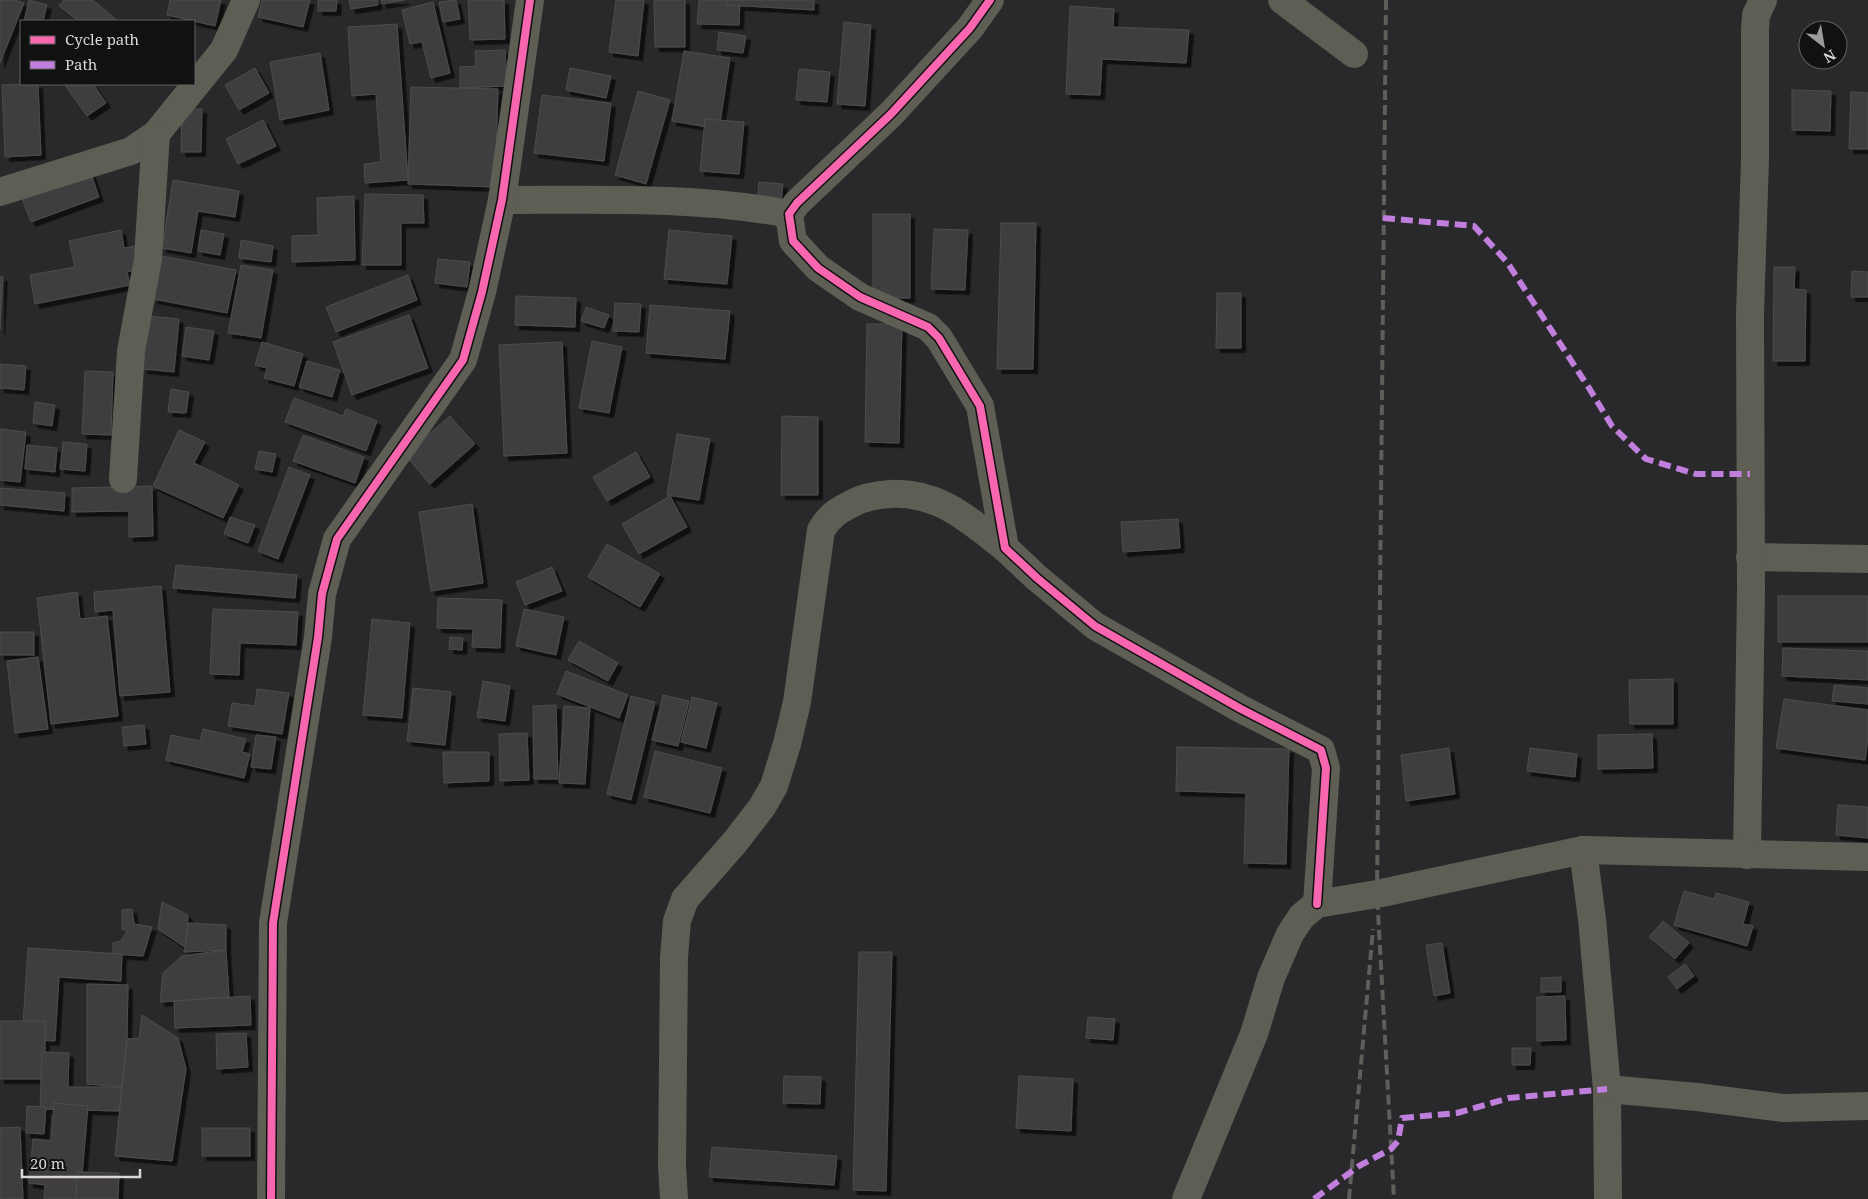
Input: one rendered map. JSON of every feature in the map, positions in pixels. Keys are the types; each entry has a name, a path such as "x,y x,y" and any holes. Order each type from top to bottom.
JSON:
{"street":[{"path":"0,192 130,151 156,134 224,50 246,0"},
{"path":"271,1199 273,923 318,637 322,594 337,539 463,360 482,292 502,200 530,0"},
{"path":"990,0 970,28 891,114 797,202 789,214 794,242 818,268 860,297 928,327 939,338 980,406 1005,548"},
{"path":"1282,0 1354,54"},
{"path":"1747,855 1750,314 1755,159 1755,30 1756,15 1763,0"},
{"path":"123,479 131,351 148,259 156,134"},
{"path":"502,200 695,202 751,207 789,214"},
{"path":"674,1199 672,1166 674,957 677,921 685,899 735,842 762,807 774,786 788,744 796,702 821,530 826,520 837,511 859,500 880,495 910,493 938,502 963,515 1005,548 1037,578 1095,626 1241,709 1321,750 1326,768 1317,904"},
{"path":"1750,557 1868,559"},
{"path":"1583,850 1592,919 1607,1089 1608,1199"},
{"path":"1186,1199 1254,1034 1271,978 1290,934 1302,916 1317,904 1377,894 1583,850 1747,855 1868,856"},
{"path":"1607,1089 1697,1097 1783,1108 1868,1106"}],"building":[{"path":"0,0 15,0 24,3 0,63"},
{"path":"29,0 47,5 43,20 24,20"},
{"path":"64,0 93,0 117,20 77,20 59,6"},
{"path":"170,0 221,0 215,26 167,15"},
{"path":"262,0 310,0 303,27 258,17"},
{"path":"318,0 337,0 336,11 318,11"},
{"path":"349,0 377,0 378,5 351,9"},
{"path":"381,0 405,0 382,4"},
{"path":"456,0 460,19 443,22 439,2"},
{"path":"468,0 504,0 505,39 470,40"},
{"path":"616,0 644,0 638,56 609,52"},
{"path":"654,0 685,0 685,47 655,47"},
{"path":"699,0 740,0 739,25 697,24"},
{"path":"727,0 814,0 814,10 726,5"},
{"path":"433,2 450,73 431,78 422,42 410,44 402,10"},
{"path":"1070,6 1114,9 1113,27 1189,30 1186,63 1102,59 1100,95 1066,94"},
{"path":"844,22 871,25 865,106 837,104"},
{"path":"397,24 408,180 365,183 364,164 381,162 376,94 352,96 348,27"},
{"path":"719,32 746,36 743,53 717,50"},
{"path":"505,50 507,86 460,88 460,67 476,66 475,51"},
{"path":"684,51 730,58 719,129 672,121"},
{"path":"320,53 329,110 280,120 270,62"},
{"path":"255,68 269,93 239,110 225,85"},
{"path":"570,68 611,76 606,98 566,90"},
{"path":"799,69 830,72 827,102 796,100"},
{"path":"2,85 38,85 41,155 5,157"},
{"path":"65,85 94,85 106,103 87,116"},
{"path":"411,87 498,89 495,187 408,184"},
{"path":"1792,90 1831,91 1830,131 1792,130"},
{"path":"638,91 670,100 646,184 615,175"},
{"path":"1851,92 1868,93 1868,149 1849,149"},
{"path":"542,95 611,103 604,161 534,153"},
{"path":"182,109 202,109 201,152 181,152"},
{"path":"705,119 744,122 739,174 700,171"},
{"path":"263,120 276,146 238,164 226,139"},
{"path":"90,171 99,197 31,222 21,196"},
{"path":"173,180 239,191 235,217 198,211 191,253 162,248"},
{"path":"759,182 783,184 781,203 757,201"},
{"path":"365,194 423,195 424,223 401,223 401,265 362,265"},
{"path":"354,196 355,260 292,262 292,236 318,235 317,198"},
{"path":"873,214 910,214 910,298 873,298"},
{"path":"1001,223 1036,223 1033,369 997,369"},
{"path":"934,229 968,230 965,290 931,289"},
{"path":"121,230 124,248 136,246 141,269 127,272 130,285 35,304 30,275 75,267 69,241"},
{"path":"201,230 224,234 220,255 198,251"},
{"path":"669,230 732,236 727,284 664,279"},
{"path":"241,240 273,246 271,262 239,258"},
{"path":"162,256 236,270 227,313 153,299"},
{"path":"438,259 470,262 467,287 435,283"},
{"path":"241,265 273,270 261,338 228,333"},
{"path":"1774,267 1795,267 1794,289 1806,290 1805,361 1773,361"},
{"path":"1852,271 1868,272 1868,297 1851,297"},
{"path":"408,275 417,300 336,332 326,307"},
{"path":"0,277 3,277 0,330"},
{"path":"1217,293 1241,293 1241,348 1216,348"},
{"path":"516,296 576,298 575,327 515,325"},
{"path":"615,303 641,304 639,332 613,331"},
{"path":"650,305 730,311 725,359 646,353"},
{"path":"586,307 609,315 604,328 581,321"},
{"path":"409,315 428,368 352,395 333,342"},
{"path":"148,316 179,319 174,372 143,369"},
{"path":"867,324 902,324 899,443 865,442"},
{"path":"186,327 214,331 209,360 182,356"},
{"path":"592,341 622,347 609,413 579,408"},
{"path":"262,342 303,354 294,386 264,378 267,368 255,365"},
{"path":"562,342 567,453 504,456 499,345"},
{"path":"307,361 340,370 332,397 299,387"},
{"path":"0,364 26,366 24,390 0,388"},
{"path":"85,371 113,372 111,435 82,434"},
{"path":"171,389 189,392 186,413 168,412"},
{"path":"294,398 343,416 346,409 377,421 366,451 285,422"},
{"path":"35,402 55,405 52,426 33,423"},
{"path":"450,416 475,444 430,484 405,455"},
{"path":"782,416 818,417 818,495 781,495"},
{"path":"0,429 26,432 20,482 0,480"},
{"path":"179,430 205,442 194,463 239,485 223,518 153,486"},
{"path":"677,434 710,439 699,500 667,495"},
{"path":"303,435 364,457 355,483 293,461"},
{"path":"63,442 87,444 85,471 60,469"},
{"path":"27,445 57,448 55,472 25,469"},
{"path":"259,451 276,454 272,472 255,469"},
{"path":"636,452 650,477 607,501 593,477"},
{"path":"289,467 310,475 278,559 258,551"},
{"path":"152,486 153,536 129,537 129,511 72,512 72,488"},
{"path":"0,488 65,493 64,511 0,505"},
{"path":"670,496 687,527 639,554 622,524"},
{"path":"472,504 483,583 431,591 419,512"},
{"path":"230,517 255,525 248,543 224,534"},
{"path":"1178,519 1180,548 1123,552 1121,522"},
{"path":"607,544 660,574 640,607 588,577"},
{"path":"176,565 297,575 295,598 173,588"},
{"path":"552,567 562,591 525,605 516,582"},
{"path":"161,586 170,692 120,696 113,610 95,612 94,592"},
{"path":"77,592 80,619 107,616 118,716 51,724 37,598"},
{"path":"1778,596 1868,596 1868,642 1778,642"},
{"path":"438,598 502,600 500,648 472,647 473,629 437,628"},
{"path":"213,609 298,612 296,645 240,643 239,675 210,674"},
{"path":"524,609 564,617 556,655 516,646"},
{"path":"372,619 410,623 402,718 363,715"},
{"path":"0,632 34,632 34,655 0,655"},
{"path":"450,637 463,638 462,650 449,649"},
{"path":"579,641 618,663 608,681 568,660"},
{"path":"1783,648 1868,651 1868,680 1782,676"},
{"path":"38,657 48,729 15,733 7,661"},
{"path":"566,671 628,695 619,718 557,694"},
{"path":"1673,679 1673,724 1630,724 1629,680"},
{"path":"483,681 510,686 505,721 477,717"},
{"path":"1834,685 1868,688 1868,704 1832,701"},
{"path":"413,688 451,692 445,745 407,741"},
{"path":"257,689 289,693 282,734 228,726 232,703 255,706"},
{"path":"663,695 689,701 678,746 652,740"},
{"path":"631,696 655,702 631,800 607,794"},
{"path":"692,697 717,703 706,748 681,742"},
{"path":"1784,699 1868,710 1868,737 1865,760 1776,748"},
{"path":"556,705 558,779 534,779 533,706"},
{"path":"564,706 590,708 585,784 559,783"},
{"path":"144,725 146,744 124,746 122,727"},
{"path":"203,729 246,739 242,752 250,754 244,778 166,760 171,735 200,741"},
{"path":"527,733 529,780 500,781 499,734"},
{"path":"1652,734 1653,768 1598,769 1598,735"},
{"path":"256,735 276,737 271,769 251,767"},
{"path":"1177,747 1289,749 1286,864 1244,863 1246,793 1176,791"},
{"path":"1449,748 1455,794 1406,801 1401,755"},
{"path":"1530,748 1577,754 1575,777 1527,771"},
{"path":"655,751 722,768 710,813 644,797"},
{"path":"443,752 489,752 489,781 444,783"},
{"path":"1838,805 1868,807 1868,838 1836,835"},
{"path":"1684,891 1714,899 1716,893 1749,902 1743,924 1753,926 1747,946 1674,925"},
{"path":"162,902 188,915 186,948 158,929"},
{"path":"132,909 134,924 152,927 143,956 113,954 113,943 121,941 127,931 122,929 122,910"},
{"path":"1663,921 1689,943 1675,959 1649,937"},
{"path":"189,923 226,925 226,950 184,952"},
{"path":"1442,943 1450,993 1434,996 1426,945"},
{"path":"28,948 122,954 121,981 59,977 55,1041 22,1039"},
{"path":"226,950 229,997 160,1002 163,973 182,956"},
{"path":"859,952 892,952 886,1191 853,1190"},
{"path":"1685,964 1694,976 1677,989 1668,977"},
{"path":"1561,977 1561,992 1541,992 1541,978"},
{"path":"87,984 128,985 127,1039 122,1087 87,1084"},
{"path":"250,996 251,1025 175,1028 174,1001"},
{"path":"1565,996 1566,1040 1537,1041 1537,997"},
{"path":"142,1015 178,1038 186,1069 172,1161 115,1156 127,1039 139,1038"},
{"path":"1088,1017 1115,1019 1113,1040 1086,1038"},
{"path":"0,1021 45,1021 45,1079 0,1079"},
{"path":"246,1033 248,1067 217,1069 216,1034"},
{"path":"1512,1048 1531,1048 1530,1065 1512,1065"},
{"path":"42,1052 69,1053 68,1087 122,1087 119,1111 40,1109"},
{"path":"784,1076 821,1077 820,1104 783,1103"},
{"path":"1019,1076 1073,1079 1071,1131 1016,1128"},
{"path":"54,1103 88,1106 80,1199 44,1199 45,1185 29,1183 33,1139 51,1141"},
{"path":"27,1106 46,1107 44,1134 26,1133"},
{"path":"20,1127 23,1199 0,1199 0,1128"},
{"path":"202,1128 250,1128 250,1156 202,1156"},
{"path":"712,1147 837,1156 834,1185 709,1177"},
{"path":"77,1172 119,1173 118,1199 76,1199"}],"railway":[{"path":"1386,0 1377,894 1394,1199"},
{"path":"1349,1199 1373,929"}],"marked path":[{"path":"1383,218 1474,226 1507,262 1612,426 1646,459 1696,474 1750,474"},
{"path":"1314,1199 1359,1166 1391,1149 1398,1141 1402,1118 1457,1113 1509,1098 1607,1089"}],"cycle path":[{"path":"271,1199 273,923 318,637 322,594 337,539 463,360 482,292 502,200 530,0"},
{"path":"990,0 970,28 891,114 797,203 789,214 793,241 818,268 860,297 928,327 939,338 980,406 1005,548 1037,578 1095,626 1241,709 1321,750 1326,768 1317,904"}]}
